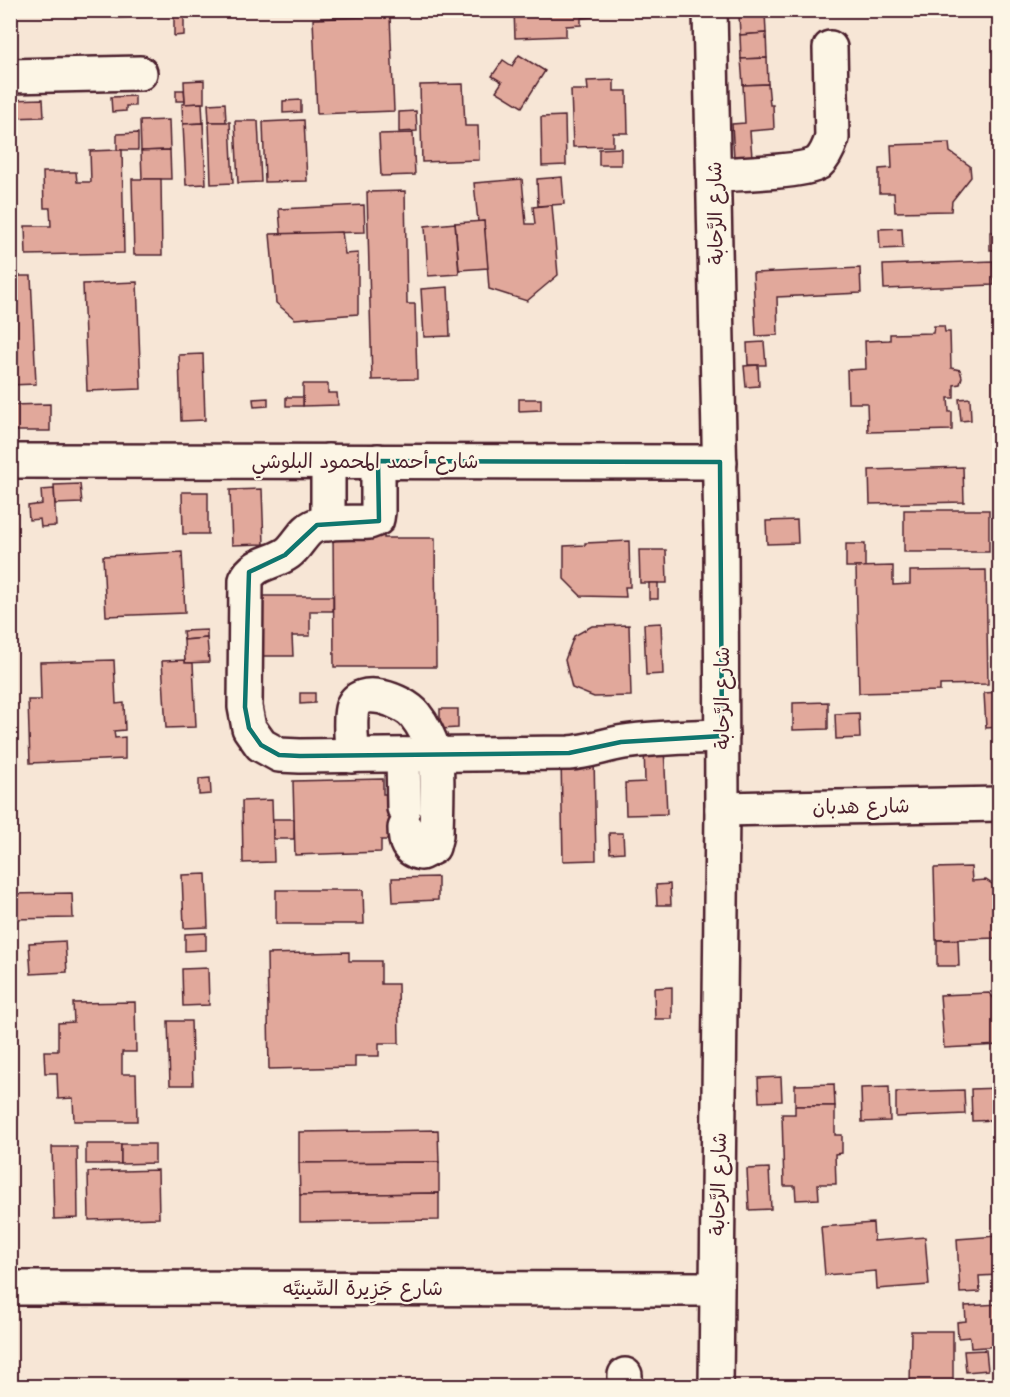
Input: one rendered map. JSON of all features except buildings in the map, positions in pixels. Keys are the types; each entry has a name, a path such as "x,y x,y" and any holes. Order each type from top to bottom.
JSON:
{"street":[{"name":"شارع الرَّحابة","path":"710,10 720,462 722,736 716,1386"},
{"path":"714,175 810,167 820,162 832,138 830,48"},
{"path":"10,76 140,73"},
{"name":"شارع أحمد المحمود البلوشي","path":"10,461 720,462"},
{"path":"328,461 328,524"},
{"path":"378,461 377,519 369,522 317,525 310,528 285,555 256,566 249,572 246,580 245,707 249,728 261,745 279,755 436,755 578,752 621,742 722,736"},
{"path":"352,756 352,708 364,696 390,698 403,704 414,714 436,755 436,835 432,847 421,853 409,849 406,843 403,755"},
{"name":"شارع هدبان","path":"722,809 999,804"},
{"name":"شارع جَزِيرة السِّينيَّه","path":"10,1288 716,1289"}],"highlighted area":[{"path":"378,461 720,462 722,736 621,742 569,753 300,756 279,755 261,745 249,728 245,707 249,572 285,555 317,525 379,521"}]}
